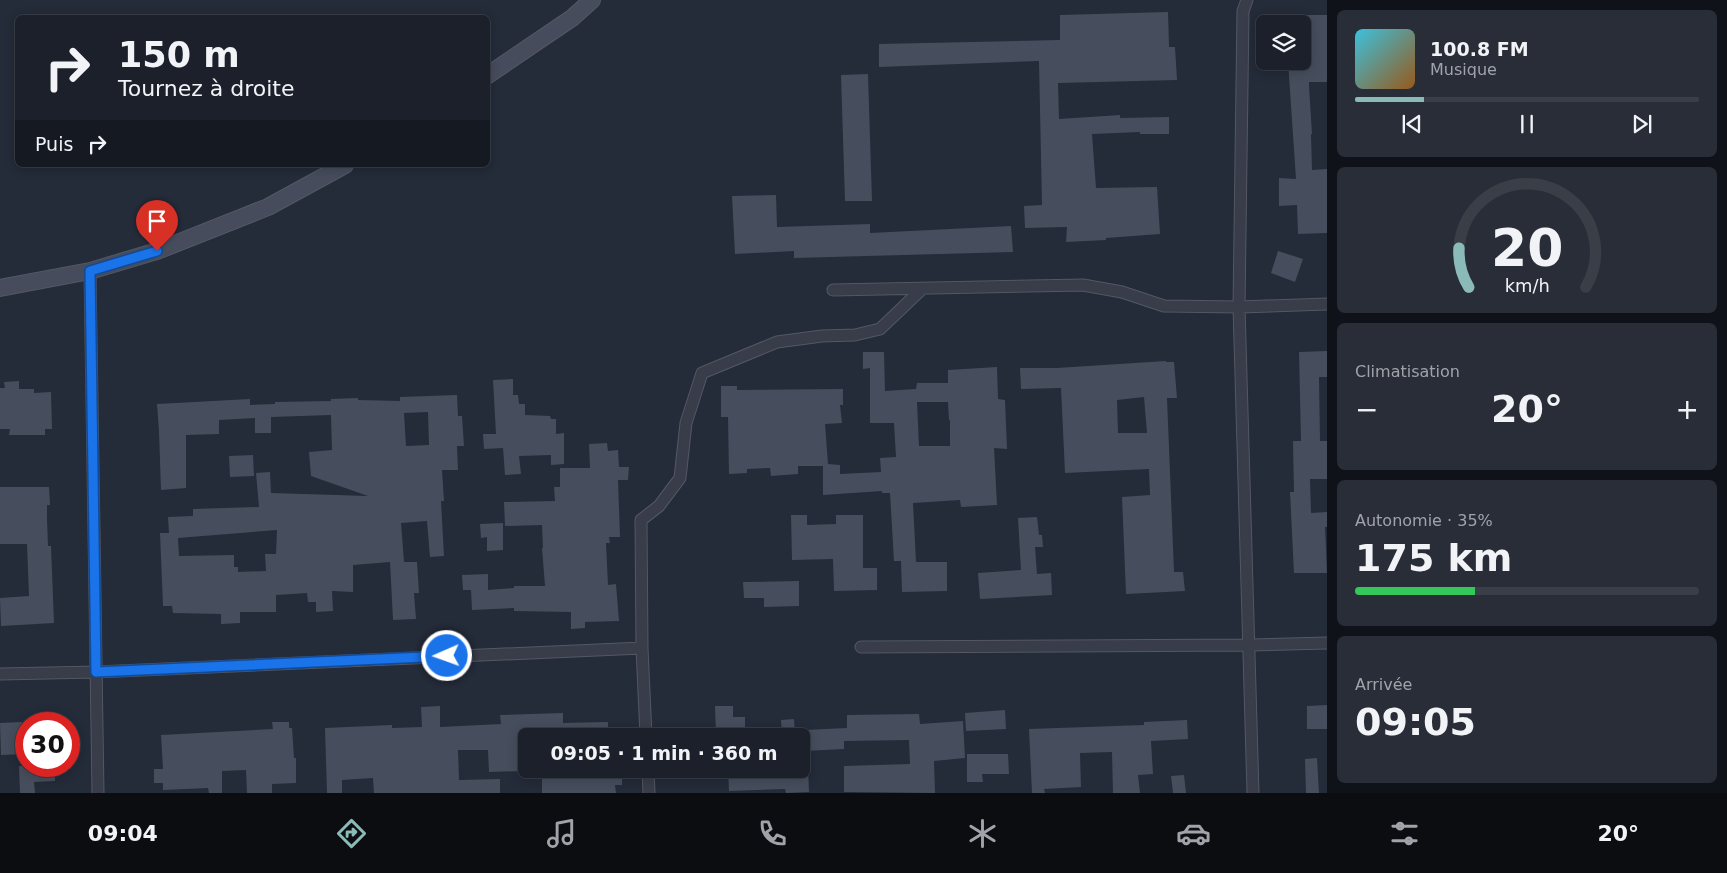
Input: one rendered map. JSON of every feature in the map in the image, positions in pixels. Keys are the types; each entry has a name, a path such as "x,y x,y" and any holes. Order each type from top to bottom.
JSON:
{"main road":[{"path":"490,74 572,18 592,0"},
{"path":"0,288 90,271 157,251 268,207 341,167"}],"street":[{"path":"1247,0 1243,11 1239,307 1253,793"},
{"path":"90,271 98,793"},
{"path":"833,290 1083,285 1122,292 1164,306 1239,307 1327,304"},
{"path":"646,728 642,648 641,520 659,506 680,478 686,423 702,373 778,342 822,336 855,335 880,329 923,288"},
{"path":"861,647 1327,643"},
{"path":"0,674 96,672 642,648"},
{"path":"648,778 649,793"}],"building":[{"path":"1168,12 1169,47 1175,47 1177,80 1058,83 1059,119 1120,115 1120,118 1169,117 1169,134 1140,134 1140,132 1092,134 1096,188 1157,187 1160,234 1066,242 1067,227 1025,228 1024,206 1042,205 1039,61 879,67 879,44 1060,40 1060,15"},
{"path":"1311,15 1327,15 1327,82 1309,82 1309,86 1312,170 1327,169 1327,233 1298,234 1297,205 1279,206 1279,178 1296,179 1289,70 1311,70"},
{"path":"868,74 872,201 845,201 841,75"},
{"path":"776,195 777,227 870,224 870,233 1011,226 1013,252 794,258 794,251 735,254 732,196"},
{"path":"1278,251 1303,259 1295,282 1271,273"},
{"path":"1327,351 1327,377 1319,377 1320,441 1327,441 1327,479 1310,479 1311,513 1327,512 1327,527 1325,527 1327,573 1294,573 1290,492 1294,492 1293,441 1301,441 1299,352"},
{"path":"863,352 884,352 885,391 916,389 917,383 948,383 948,370 997,367 998,399 1005,400 1007,449 994,448 997,505 961,507 960,500 913,503 916,562 947,562 947,591 902,592 901,561 894,561 890,493 882,493 882,491 823,495 823,466 798,466 798,474 771,476 770,468 747,469 747,473 729,474 728,417 721,417 721,386 737,386 737,390 843,389 843,405 840,405 842,423 825,424 828,464 840,465 840,474 881,472 880,458 896,457 894,423 870,423 870,368 863,369","holes":["917,402 948,402 950,446 919,446"]},
{"path":"1174,362 1177,398 1167,398 1174,572 1183,572 1185,591 1126,594 1122,497 1150,495 1149,469 1065,473 1061,388 1021,389 1020,368","holes":["1144,397 1147,433 1118,433 1117,400"]},
{"path":"513,379 513,395 518,395 519,404 525,404 525,415 550,416 551,419 556,419 556,434 564,433 564,464 551,465 551,455 519,456 521,474 505,475 503,448 484,449 483,434 496,434 493,380"},
{"path":"19,381 19,389 34,389 34,393 51,392 52,429 45,429 45,435 9,435 10,429 0,429 0,388 5,388 4,382"},
{"path":"457,395 458,416 462,416 464,446 457,446 458,470 442,470 444,501 441,501 444,556 430,557 427,521 401,523 404,562 417,562 419,593 414,593 416,619 393,620 390,562 353,565 353,592 332,591 333,611 316,612 316,602 308,602 307,593 276,595 276,612 240,612 240,623 221,624 221,614 173,613 172,606 163,606 160,533 169,533 168,517 193,516 193,509 259,507 256,473 270,472 271,493 368,496 311,476 309,452 332,450 331,415 271,417 271,433 255,433 255,418 219,420 219,434 186,435 186,488 161,490 157,404 250,399 250,405 358,398 358,400 400,401 400,397","holes":["428,412 429,445 406,446 404,413","277,530 276,554 265,554 266,571 238,572 238,567 234,567 234,555 179,556 178,538"]},
{"path":"607,443 608,451 618,450 619,467 629,467 628,480 618,480 620,537 609,537 610,543 606,543 608,585 616,584 619,621 585,622 585,628 571,629 571,612 514,611 514,608 472,610 471,590 463,590 462,575 488,574 488,590 514,588 514,586 545,586 542,525 505,526 504,502 555,501 554,487 560,487 560,468 590,468 589,444"},
{"path":"253,455 254,476 230,477 229,456"},
{"path":"0,487 49,487 50,505 47,505 47,519 48,546 51,546 54,623 1,626 0,598 29,596 27,544 0,544"},
{"path":"791,515 807,515 807,525 836,524 836,515 863,515 863,568 877,568 877,590 834,591 833,559 792,560"},
{"path":"1037,517 1039,535 1042,535 1043,547 1035,547 1037,574 1051,573 1052,595 980,599 978,573 1021,570 1018,518"},
{"path":"503,523 503,550 487,551 487,537 481,538 480,524"},
{"path":"799,581 799,606 764,607 764,598 744,598 743,582"},
{"path":"1327,705 1327,729 1307,729 1307,706"},
{"path":"440,706 440,727 501,724 500,715 563,713 563,723 608,722 608,728 518,728 518,771 489,772 488,750 458,750 459,780 500,779 500,793 374,793 373,778 342,780 342,793 327,793 325,728 392,725 392,728 422,727 421,707"},
{"path":"715,706 733,706 733,717 745,717 745,728 716,728"},
{"path":"1005,710 1006,729 966,731 965,713"},
{"path":"919,714 920,724 963,721 965,758 934,761 935,793 844,792 844,766 910,764 909,740 844,741 844,749 810,751 810,730 847,728 847,715"},
{"path":"794,719 795,728 782,728 781,720"},
{"path":"1187,720 1188,739 1151,741 1153,774 1138,775 1140,793 1113,793 1112,752 1080,753 1081,787 1044,789 1045,793 1032,793 1029,729 1144,725 1144,722"},
{"path":"15,722 15,754 1,755 0,723"},
{"path":"272,722 289,722 289,728 292,728 294,758 296,758 296,783 272,784 272,793 247,793 246,770 222,771 222,793 209,793 208,788 163,790 163,783 154,783 154,769 163,769 161,735 273,729"},
{"path":"967,754 1008,754 1009,774 982,774 983,782 967,782"},
{"path":"1317,758 1319,793 1306,793 1305,759"},
{"path":"1184,775 1186,793 1173,793 1171,776"},
{"path":"19,777 55,777 55,781 34,782 35,793 20,793"},
{"path":"542,778 622,778 622,785 615,785 616,793 542,793"},
{"path":"728,778 808,778 809,792 786,793 785,789 729,791"}],"route":[{"path":"157,251 90,271 96,672 447,656"}]}
